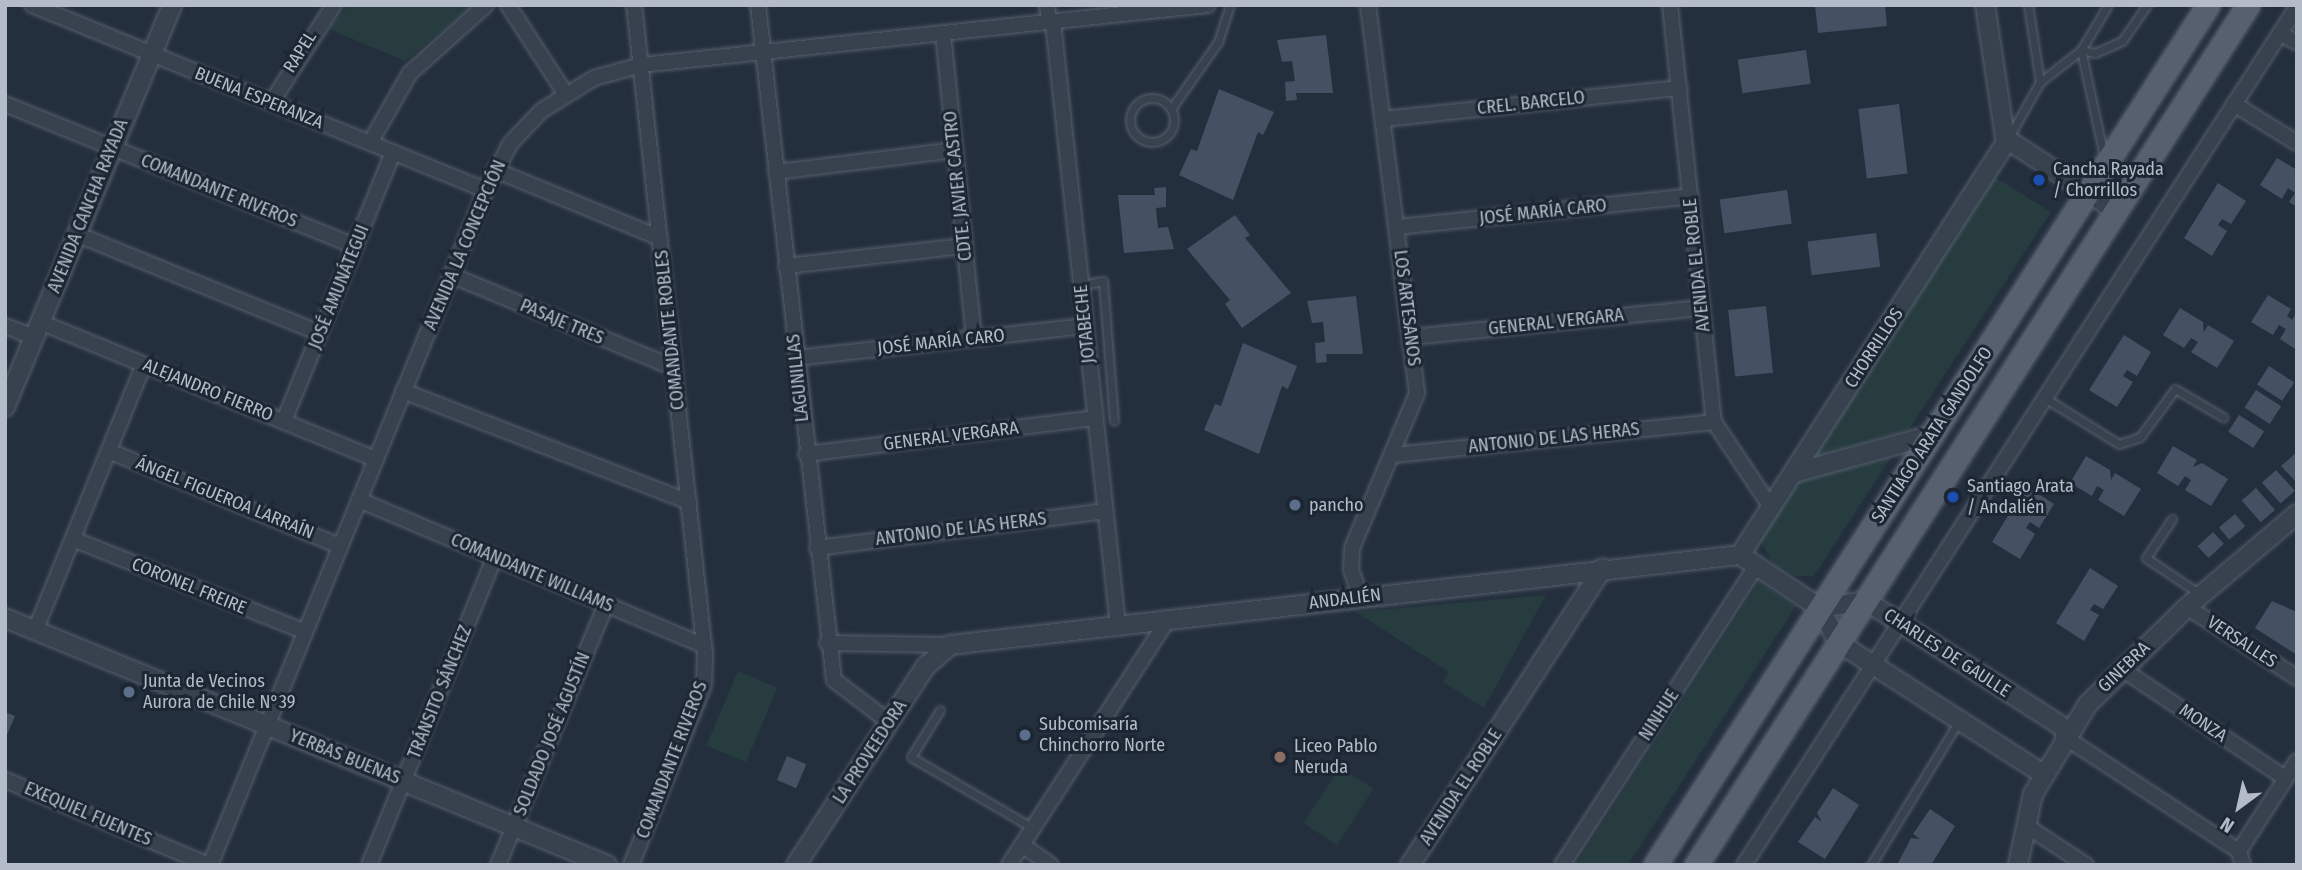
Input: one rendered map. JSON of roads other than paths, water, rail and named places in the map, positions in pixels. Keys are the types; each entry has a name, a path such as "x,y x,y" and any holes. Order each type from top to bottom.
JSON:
{"main road":[{"name":"SANTIAGO ARATA GANDOLFO","path":"1654,865 2107,166 2208,5"},
{"name":"SANTIAGO ARATA GANDOLFO","path":"1696,865 2248,5"}],"street":[{"name":"BUENA ESPERANZA","path":"32,5 486,190"},
{"name":"AVENIDA CANCHA RAYADA","path":"5,407 172,5"},
{"name":"RAPEL","path":"271,103 334,5"},
{"path":"370,143 410,73 486,5"},
{"path":"508,5 565,93"},
{"name":"COMANDANTE ROBLES","path":"635,5 705,650"},
{"name":"LAGUNILLAS","path":"758,5 827,643 834,680 889,722"},
{"name":"JOTABECHE","path":"1047,5 1118,626"},
{"name":"AVENIDA LA CONCEPCIÓN","path":"209,865 486,190 495,170 530,121 565,93 641,65 1051,22 1156,8 1208,5"},
{"name":"LOS ARTESANOS","path":"1361,597 1351,570 1352,548 1415,404 1411,337 1368,5"},
{"name":"AVENIDA EL ROBLE","path":"1670,5 1714,422 1771,507"},
{"path":"1985,5 1997,109 2007,141 2116,211"},
{"path":"1744,865 2297,7"},
{"name":"CDTE. JAVIER CASTRO","path":"943,33 974,338"},
{"path":"2280,33 2297,43"},
{"name":"CREL. BARCELO","path":"1383,119 1679,88"},
{"path":"2234,104 2297,143"},
{"name":"COMANDANTE RIVEROS","path":"6,107 355,246"},
{"name":"CHORRILLOS","path":"1740,555 2007,141"},
{"path":"776,172 955,150"},
{"name":"JOSÉ AMUNÁTEGUI","path":"284,421 393,152"},
{"path":"495,170 660,238"},
{"name":"JOSÉ MARÍA CARO","path":"1397,227 1690,196"},
{"path":"76,234 320,333"},
{"path":"786,266 964,246"},
{"name":"PASAJE TRES","path":"451,275 674,368"},
{"name":"GENERAL VERGARA","path":"1411,337 1702,308"},
{"name":"ALEJANDRO FIERRO","path":"5,326 37,330 144,364 376,458"},
{"name":"JOSÉ MARÍA CARO","path":"796,358 1085,326"},
{"path":"35,631 144,364"},
{"path":"403,391 689,502"},
{"name":"GENERAL VERGARA","path":"806,454 1095,418"},
{"name":"ANTONIO DE LAS HERAS","path":"1394,455 1714,422"},
{"path":"1794,473 1932,435"},
{"name":"ÁNGEL FIGUEROA LARRAÍN","path":"109,451 340,546"},
{"name":"COMANDANTE WILLIAMS","path":"359,500 606,604 705,650"},
{"name":"ANTONIO DE LAS HERAS","path":"817,548 1105,511"},
{"name":"GINEBRA","path":"2018,865 2025,825 2043,774 2066,733 2122,669 2187,607 2297,514"},
{"name":"CORONEL FREIRE","path":"73,539 305,632"},
{"path":"1740,555 1820,608 1839,643 2043,774"},
{"name":"ANDALIÉN","path":"950,645 1166,622 1604,568 1740,555"},
{"name":"TRÁNSITO SÁNCHEZ","path":"369,865 495,557"},
{"name":"NINHUE","path":"1562,865 1756,566"},
{"name":"AVENIDA EL ROBLE","path":"1410,865 1604,568"},
{"name":"CHARLES DE GAULLE","path":"1820,608 1866,601 2066,733 2241,858"},
{"name":"SOLDADO JOSÉ AGUSTÍN","path":"498,865 606,604"},
{"name":"VERSALLES","path":"2187,607 2297,678"},
{"name":"YERBAS BUENAS","path":"5,618 607,865"},
{"path":"1009,865 1166,622"},
{"path":"827,643 950,645"},
{"name":"LA PROVEEDORA","path":"796,865 925,667 950,645"},
{"name":"COMANDANTE RIVEROS","path":"631,865 704,685 705,650"},
{"name":"MONZA","path":"2122,669 2285,778"},
{"path":"2241,858 2297,761"},
{"name":"EXEQUIEL FUENTES","path":"5,779 209,865"},
{"path":"2025,825 2086,865"},
{"path":"1022,845 1051,865"}],"lane":[{"path":"1171,109 1218,42 1230,5"},
{"path":"2028,5 2040,82"},
{"path":"2007,141 2040,82 2081,50 2108,5"},
{"path":"2081,50 2095,53 2122,41 2147,5"},
{"path":"2081,50 2107,166"},
{"path":"1145,97 1165,100 1171,109 1176,117 1169,137 1149,144 1132,132 1130,111 1145,97"},
{"path":"1081,285 1103,281 1114,421"},
{"path":"2045,398 2119,444 2140,437 2175,388 2223,417"},
{"path":"2172,519 2146,558 2201,595"},
{"path":"940,710 911,757 1033,828"},
{"path":"1871,865 1960,721"}],"place":[{"name":"Cancha Rayada / Chorrillos","path":"2039,180"},
{"name":"Santiago Arata / Andalién","path":"1953,497"},
{"name":"pancho","path":"1295,505"},
{"name":"Junta de Vecinos Aurora de Chile N°39","path":"129,692"},
{"name":"Subcomisaría Chinchorro Norte","path":"1025,735"},
{"name":"Liceo Pablo Neruda","path":"1280,757"}]}
